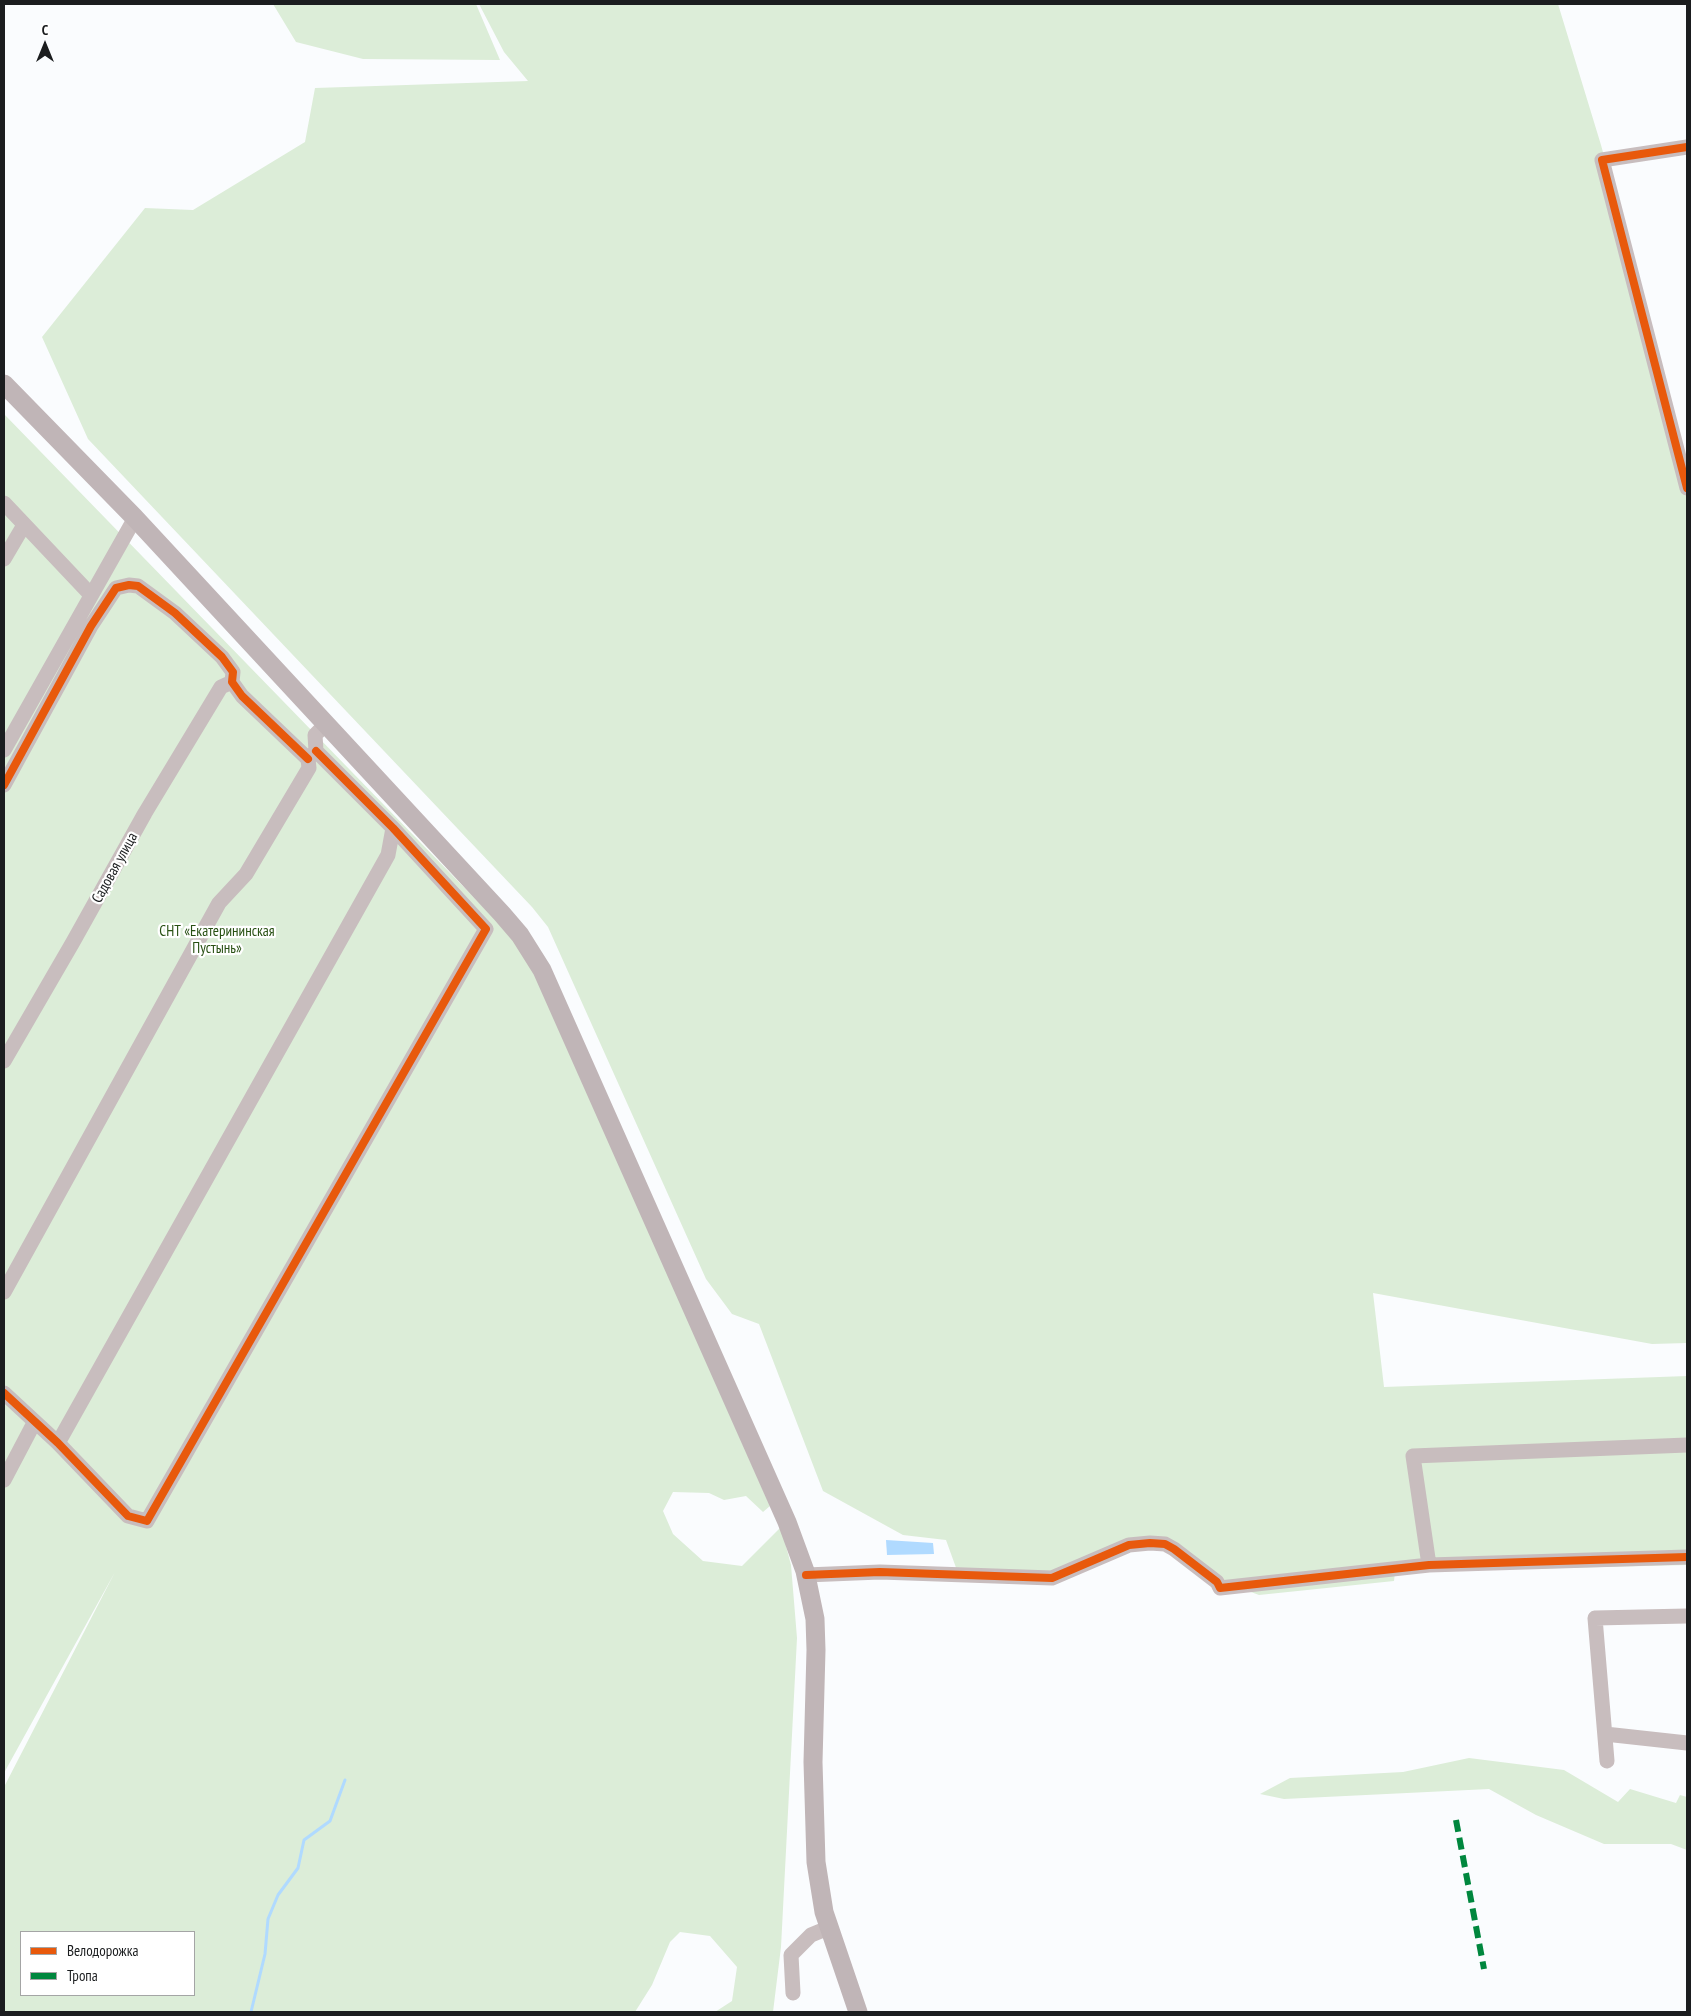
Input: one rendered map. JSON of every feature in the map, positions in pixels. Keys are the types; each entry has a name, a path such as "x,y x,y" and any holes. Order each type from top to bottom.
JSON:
{"main road":[{"path":"4,384 135,518 493,904 520,935 542,970 786,1522 806,1575 814,1619 816,1650 813,1762 816,1862 828,1928 858,2012"}],"street":[{"path":"1687,147 1602,160 1687,488"},
{"path":"4,503 91,594"},
{"path":"4,750 135,518"},
{"path":"4,559 24,526"},
{"path":"4,785 91,626 116,588 138,586 175,613 222,657 233,672 232,682 242,696 312,755 393,828 486,929"},
{"name":"Садовая улица","path":"4,1061 74,942 145,813 221,687 232,682"},
{"path":"4,1292 219,904 246,874 308,768 315,735 325,725"},
{"path":"58,1444 388,855 393,828"},
{"path":"4,1394 58,1444 128,1516 147,1521 486,929 485,922 493,904"},
{"path":"4,1480 34,1423"},
{"path":"1429,1565 1413,1456 1687,1446"},
{"path":"806,1575 899,1572 1052,1578 1128,1545 1150,1543 1165,1544 1174,1549 1217,1582 1220,1588 1429,1565 1687,1557"},
{"path":"1608,1761 1595,1618 1687,1616"},
{"path":"1605,1734 1687,1743"},
{"path":"793,1992 791,1955 810,1935 828,1928"}],"green space":[{"path":"273,4 476,4 500,60 363,59 296,42"},
{"path":"479,4 1558,4 1601,145 1687,461 1687,1343 1652,1344 1373,1293 1384,1387 1687,1376 1687,1565 1395,1572 1394,1581 1259,1595 1219,1580 1173,1549 1126,1545 1053,1574 959,1576 946,1540 903,1535 823,1491 759,1324 732,1314 706,1279 548,927 532,907 88,439 42,337 145,208 193,210 305,142 315,88 528,81 504,52"},
{"name":"СНТ «Екатерининская Пустынь»","path":"4,414 522,945 770,1506 763,1512 746,1496 724,1500 709,1493 673,1492 663,1511 673,1534 703,1561 742,1566 781,1527 791,1565 797,1638 781,1947 773,2012 715,2012 732,2001 737,1967 710,1936 680,1932 670,1942 652,1985 635,2012 4,2012 4,1787 115,1572 4,1773"},
{"path":"1469,1758 1564,1770 1618,1802 1630,1789 1676,1803 1680,1795 1687,1797 1687,1850 1671,1844 1604,1844 1536,1815 1489,1789 1284,1799 1260,1794 1290,1778 1403,1772"}],"water":[{"path":"886,1540 933,1543 934,1554 887,1555"}],"waterway":[{"path":"251,2012 265,1954 268,1919 278,1895 298,1868 304,1840 330,1821 345,1780"}],"marked path":[{"path":"1456,1820 1484,1969"}],"cycle path":[{"path":"1687,147 1602,160 1687,488"},
{"path":"4,785 91,626 116,588 129,585 138,586 175,613 222,657 233,672 232,682 242,696 308,759"},
{"path":"4,1393 58,1443 128,1516 147,1521 486,929 393,828 316,751"},
{"path":"806,1575 880,1572 1052,1578 1129,1545 1150,1543 1165,1544 1174,1549 1217,1582 1220,1588 1429,1565 1687,1557"}]}
